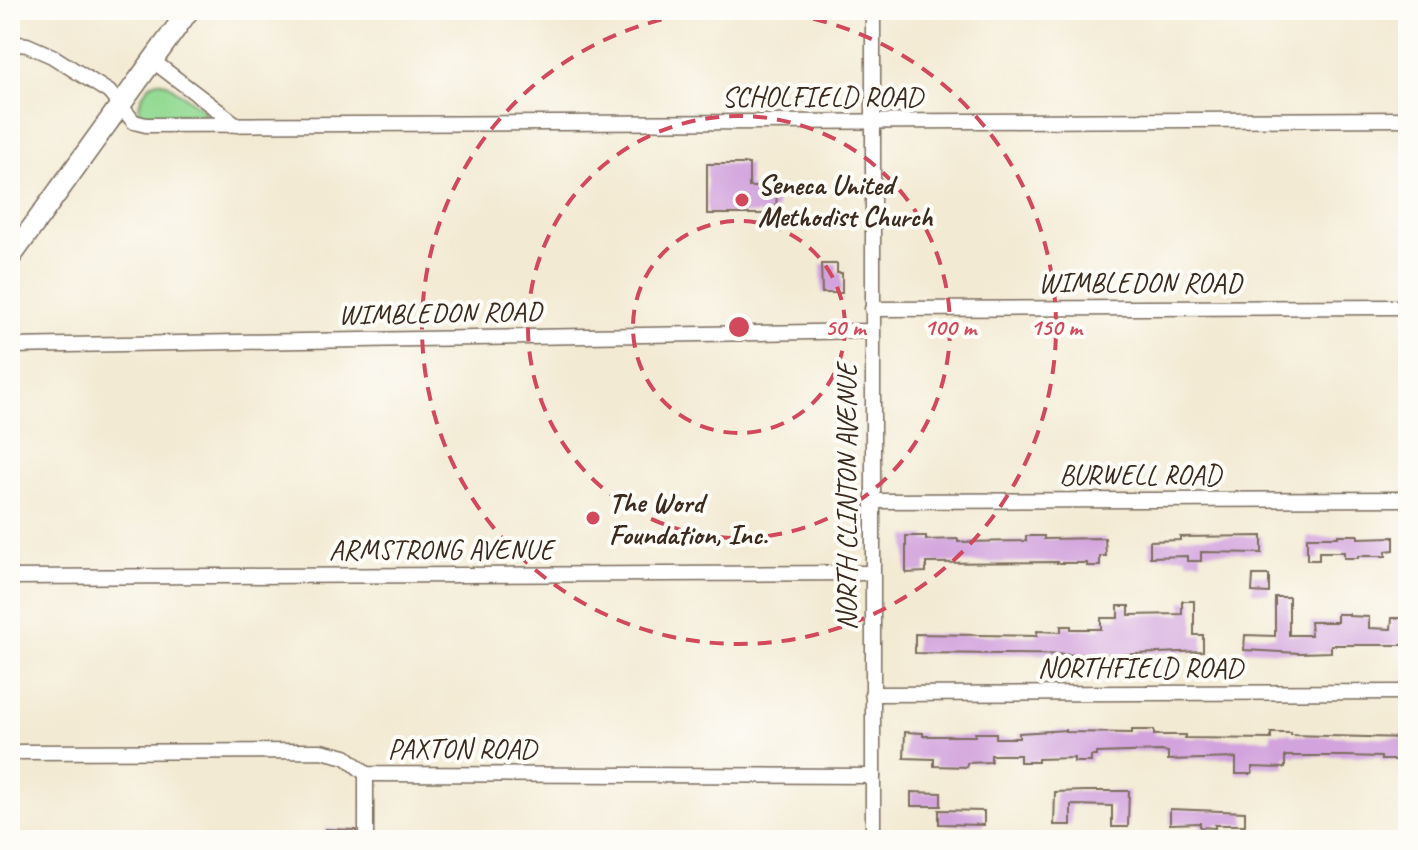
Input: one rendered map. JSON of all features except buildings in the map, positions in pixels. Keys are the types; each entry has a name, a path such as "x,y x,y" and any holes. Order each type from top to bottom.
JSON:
{"main road":[{"path":"10,258 16,240 189,10"}],"street":[{"name":"NORTH CLINTON AVENUE","path":"873,10 873,840"},
{"name":"SCHOLFIELD ROAD","path":"10,43 27,45 52,56 109,92 134,122 146,125 1408,119"},
{"path":"153,61 237,125"},
{"name":"WIMBLEDON ROAD","path":"872,309 1408,307"},
{"name":"WIMBLEDON ROAD","path":"10,346 872,331"},
{"name":"BURWELL ROAD","path":"872,501 1408,499"},
{"name":"ARMSTRONG AVENUE","path":"10,577 872,573"},
{"name":"NORTHFIELD ROAD","path":"872,694 1408,692"},
{"name":"PAXTON ROAD","path":"10,752 321,751 346,757 366,774 873,776"},
{"path":"366,774 366,840"}],"green space":[{"path":"158,81 166,83 204,110 205,115 144,115 139,112 144,94"}],"place":[{"name":"Seneca United Methodist Church","path":"742,200"},
{"name":"The Word Foundation, Inc.","path":"593,518"}]}
